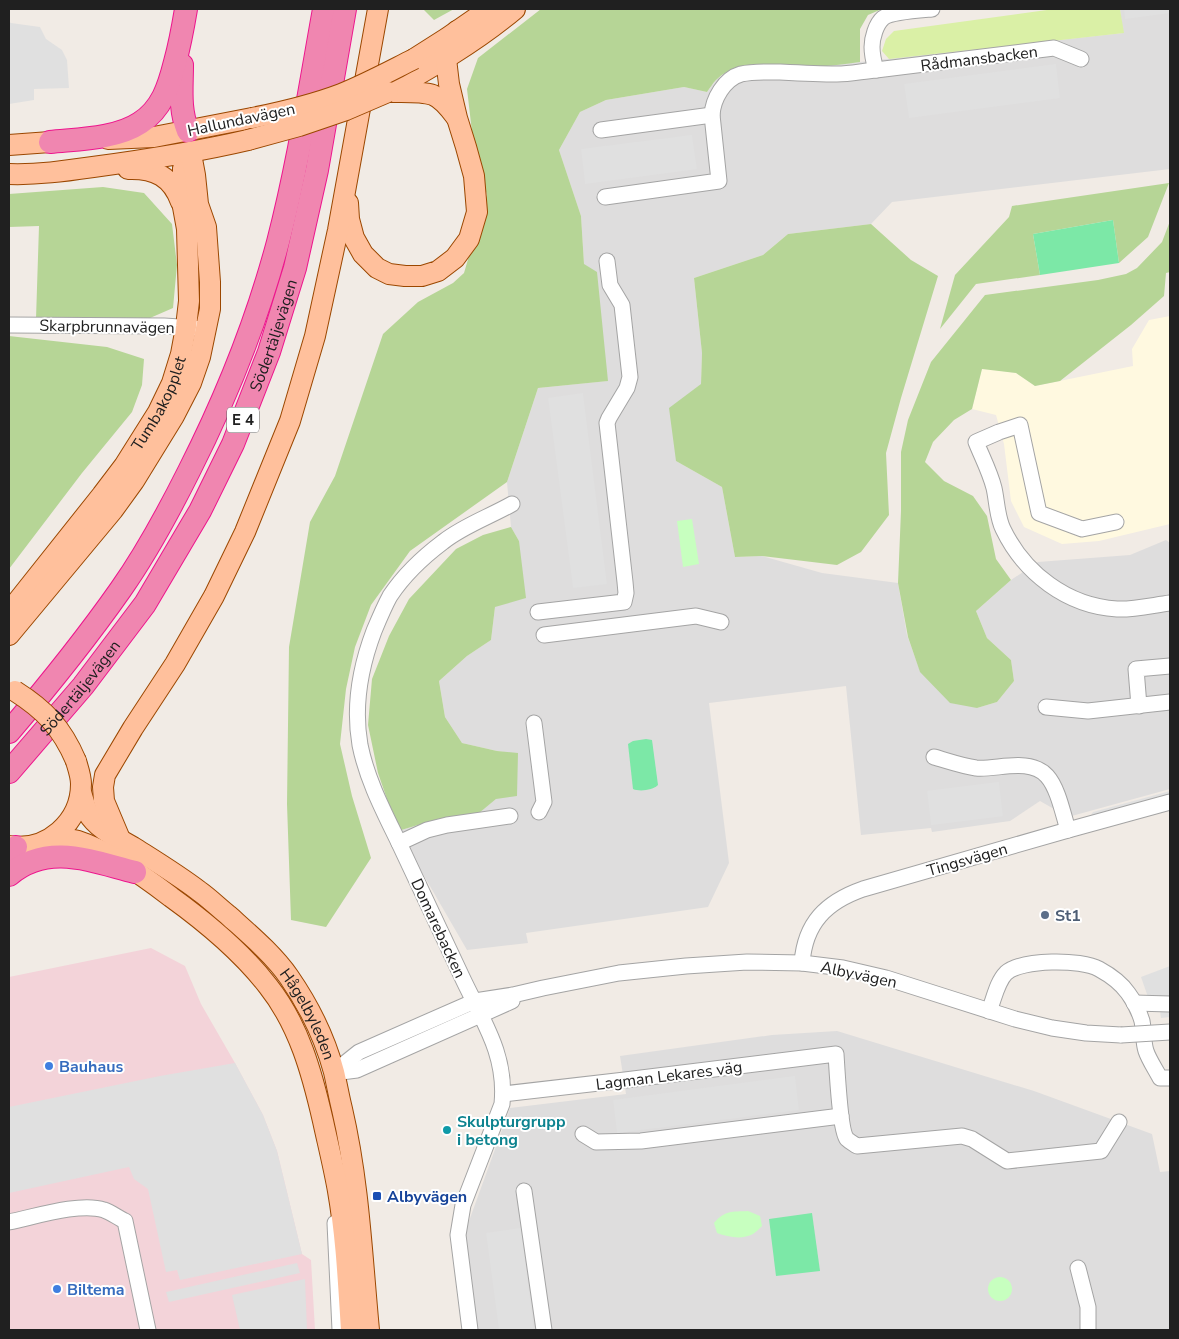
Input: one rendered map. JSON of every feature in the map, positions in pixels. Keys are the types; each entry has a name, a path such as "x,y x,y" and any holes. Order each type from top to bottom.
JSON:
{"highway":[{"path":"50,142 106,135 125,130 140,124 155,110 168,88 182,37 186,9"},
{"name":"E 4","path":"9,732 85,638 122,588 167,515 207,435 247,342 278,243 297,160 324,9"},
{"name":"Södertäljevägen","path":"9,772 83,686 145,604 200,511 233,444 270,352 295,268 317,170 345,9"},
{"path":"182,37 182,110 188,142"},
{"path":"9,875 35,859 48,856 77,858 135,872"}],"main road":[{"path":"120,839 104,801 102,787 105,774 175,664 214,596 245,532 290,421 315,336 338,230 378,9"},
{"name":"Hallundavägen","path":"9,174 59,171 126,163 252,118 293,109 339,94 414,59 489,9"},
{"name":"Hallundavägen","path":"9,145 154,138 223,146 248,140 299,126 346,110 388,92 446,59 493,28 515,9"},
{"name":"Hallundavägen","path":"446,59 446,51 457,31"},
{"path":"347,181 349,219 354,238 363,254 377,268 390,274 422,276 438,271 455,258 469,239 477,212 474,176 457,118 449,84 446,59"},
{"path":"388,92 413,92 434,95 457,118"},
{"name":"Tumbakopplet","path":"9,636 113,510 134,481 174,416 191,384 200,357 189,301 187,229 183,207 182,170 188,142"},
{"name":"Tumbakopplet","path":"188,142 195,175 198,204 206,227"},
{"name":"Tumbakopplet","path":"9,612 124,466 158,412 172,383 181,354 195,328 210,308 205,165 211,155 223,146"},
{"path":"59,171 138,168 150,171 159,174 172,183 183,207"},
{"name":"Hågelbyleden","path":"11,687 33,702 61,731 76,761 88,814 96,823 200,891 270,954 288,975 304,1001 319,1030 334,1072 347,1133 356,1182 362,1235 369,1330"},
{"path":"11,849 52,838 63,829 77,808 81,787 133,728"},
{"name":"Hågelbyleden","path":"52,838 76,840 100,850 135,872 201,919 232,946 269,986 282,1007 300,1040 314,1080 338,1192 351,1330"}],"street":[{"path":"876,70 872,47 873,36 883,18 893,14 932,9"},
{"name":"Rådmansbacken","path":"605,197 719,181 712,107 720,92 732,79 740,74 757,72 839,74 1054,48 1081,59"},
{"path":"601,130 712,115"},
{"path":"538,612 624,602 626,593 607,423 627,388 630,377 622,306 610,285 606,261"},
{"name":"Skarpbrunnavägen","path":"9,325 195,328"},
{"path":"1116,522 1082,529 1039,513 1020,425 976,442 993,487 1002,528 1016,553 1041,579 1065,595 1100,607 1119,610 1170,603"},
{"name":"Domarebacken","path":"478,1007 373,787 360,745 357,710 359,681 365,653 390,596 408,574 444,541 512,504"},
{"path":"544,635 696,616 721,622"},
{"path":"1139,706 1136,670 1170,666"},
{"path":"1046,707 1088,712 1170,702"},
{"path":"534,723 544,802 539,812"},
{"path":"934,757 977,768 1022,765 1038,770 1047,775 1054,787 1068,830"},
{"name":"Tingsvägen","path":"802,963 803,949 810,929 819,916 833,903 848,894 1170,802"},
{"path":"399,843 427,830 510,816"},
{"name":"Albyvägen","path":"314,1080 334,1072 359,1052 513,995 619,973 747,962 802,963 843,968 886,978 1015,1019 1052,1028 1086,1033 1121,1035 1170,1032"},
{"path":"989,1011 1001,978 1014,968 1042,963 1064,962 1098,968 1117,981 1127,992 1141,1019 1146,1051 1160,1078 1170,1078"},
{"path":"1134,1003 1170,1004"},
{"path":"470,1330 458,1236 463,1205 502,1104 503,1094 499,1057 478,1007"},
{"name":"Lagman Lekares väg","path":"503,1094 836,1054 841,1116"},
{"path":"583,1134 596,1142 642,1141 841,1116 844,1132 848,1140 857,1146 962,1136 972,1139 1007,1161 1101,1151 1119,1122"},
{"path":"524,1191 544,1330"},
{"path":"338,1192 334,1227 340,1330"},
{"path":"9,1222 61,1211 86,1208 105,1210 125,1222 148,1330"},
{"path":"1078,1268 1088,1307 1088,1330"},
{"path":"333,1330 332,1305 336,1270"}],"shaded area":[{"path":"1120,9 1170,9 1170,169 892,202 871,224 788,234 763,255 694,278 702,353 701,384 676,461 722,487 735,557 762,556 822,573 898,583 907,635 920,671 977,708 997,702 1014,681 1011,660 987,638 976,611 1011,580 1038,562 1130,555 1166,540 1170,543 1170,789 1068,817 1040,801 1010,821 932,832 931,828 861,835 846,686 709,703 729,863 708,907 526,933 528,943 467,950 398,831 438,819 478,813 496,799 518,754 462,743 445,717 439,681 467,656 491,640 495,607 519,541 511,527 507,482 538,388 607,381 584,264 581,216 559,150 580,112 606,100 684,87 707,92 716,80 727,71 741,66 765,64 811,67 1123,33"},
{"path":"1124,9 1170,9 1170,13 1125,19"},
{"path":"9,22 40,27 46,39 62,50 67,60 69,88 34,89 34,100 9,104"},
{"path":"1056,64 1060,98 909,118 904,84"},
{"path":"692,135 697,169 585,184 581,149"},
{"path":"1170,316 1170,524 1099,541 1062,544 1024,527 1011,501 1004,444 996,415 972,409 982,368 1016,373 1035,386 1133,366 1132,349 1149,320"},
{"path":"583,393 607,584 573,588 548,398"},
{"path":"999,782 1003,816 931,825 927,791"},
{"path":"1170,791 1170,796 1089,818 1093,812"},
{"path":"151,948 185,966 201,1004 263,1115 277,1151 302,1254 311,1260 315,1330 9,1330 9,977"},
{"path":"1170,966 1170,1017 1161,1018 1160,1011 1148,997 1141,977"},
{"path":"837,1031 1034,1091 1152,1134 1160,1172 1170,1171 1170,1330 477,1330 465,1232 510,1108 626,1094 620,1056 772,1035"},
{"path":"235,1063 263,1115 277,1151 302,1254 180,1280 177,1270 166,1272 148,1189 134,1179 129,1167 9,1193 9,1107 160,1076"},
{"path":"795,1076 799,1110 617,1133 613,1100"},
{"path":"521,1228 534,1330 499,1330 486,1233"},
{"path":"297,1263 300,1273 169,1302 166,1292"},
{"path":"305,1279 307,1330 240,1330 232,1295"}],"green space":[{"path":"423,9 454,9 434,20"},
{"path":"541,9 882,9 868,15 860,29 860,62 815,67 773,64 749,65 726,73 716,80 707,92 684,87 606,100 580,112 559,150 581,216 584,264 597,272 608,381 538,388 507,482 410,551 371,605 355,647 346,689 340,744 352,796 371,858 326,927 291,920 287,804 289,647 310,522 335,476 383,334 418,302 453,283 464,273 487,195 474,149 467,89 478,58"},
{"path":"1054,9 1120,9 1124,33 889,59 882,51 886,39 894,31"},
{"path":"1169,183 1148,237 1119,263 1113,220 1033,234 1040,275 976,284 940,329 955,275 1009,217 1012,206"},
{"path":"103,187 144,193 172,224 177,265 173,308 150,318 36,319 39,226 9,227 9,194"},
{"path":"1113,220 1119,263 1040,275 1033,234"},
{"path":"1170,221 1170,272 1166,273 1164,296 1131,325 1060,381 1035,386 1016,373 982,369 972,409 954,420 933,442 925,462 944,481 973,496 987,516 996,559 1011,580 976,611 987,638 1011,660 1014,681 997,702 977,708 950,703 920,672 908,637 898,583 901,452 908,420 931,362 985,295 1098,280 1126,274 1137,268 1162,242"},
{"path":"871,224 911,260 938,276 886,453 889,515 861,552 837,565 762,556 735,557 722,487 676,461 669,408 701,384 702,353 694,278 763,255 788,234"},
{"path":"9,336 107,347 144,359 142,385 132,412 82,473 9,569"},
{"path":"692,519 699,564 683,567 677,521"},
{"path":"511,527 519,541 526,598 495,607 491,640 467,656 439,681 445,717 462,743 497,751 518,753 517,796 496,799 479,813 438,819 398,831 378,773 368,725 372,679 389,636 409,599 456,549 483,535"},
{"path":"652,740 658,785 650,789 636,790 633,789 628,744 633,741"},
{"path":"748,1211 760,1216 762,1226 754,1233 749,1236 730,1237 717,1233 714,1223 722,1216 729,1213"},
{"path":"812,1213 820,1271 776,1276 769,1219"},
{"path":"1000,1277 1008,1281 1012,1289 1008,1297 1000,1301 992,1297 988,1289 992,1281"}],"place":[{"name":"St1","path":"1045,915"},
{"name":"Bauhaus","path":"49,1066"},
{"name":"Skulpturgrupp i betong","path":"447,1130"},
{"name":"Albyvägen","path":"377,1196"},
{"name":"Biltema","path":"57,1289"}]}
